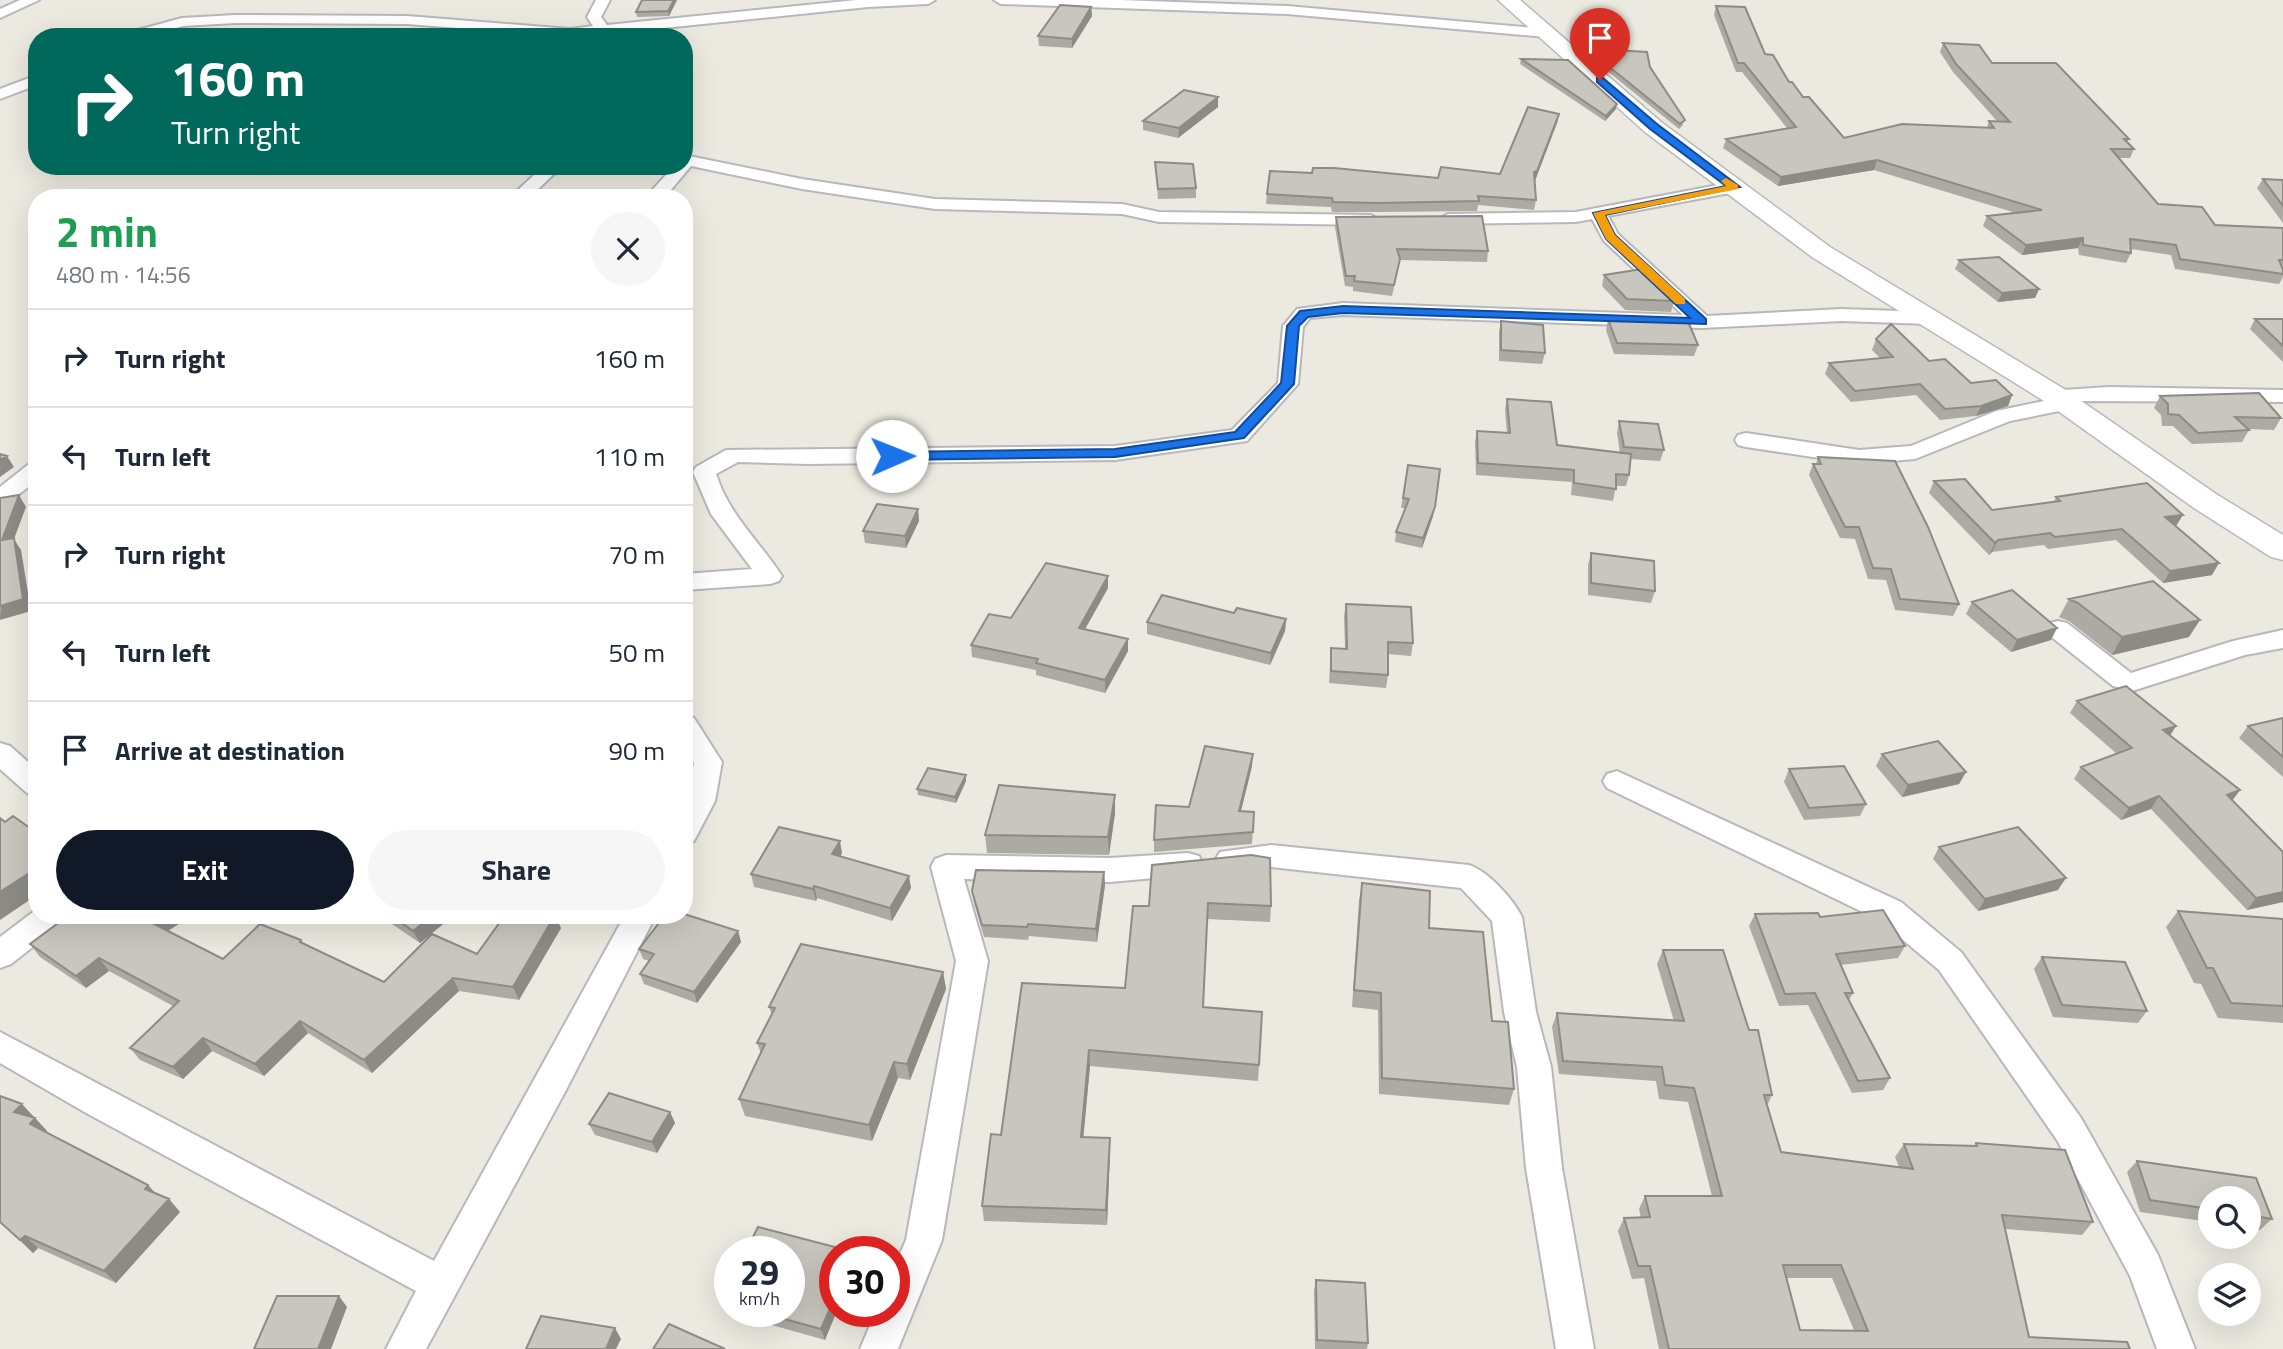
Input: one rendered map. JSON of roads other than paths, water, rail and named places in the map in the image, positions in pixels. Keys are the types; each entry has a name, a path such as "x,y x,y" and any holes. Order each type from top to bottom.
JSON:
{"street":[{"path":"0,14 32,0"},
{"path":"602,28 594,17 603,0"},
{"path":"734,16 739,0"},
{"path":"622,28 868,3 928,0"},
{"path":"1001,0 1287,10 1546,33"},
{"path":"1508,0 1654,127 1821,251 2059,399 2205,501 2283,550"},
{"path":"161,28 183,22 235,19 407,20 491,28"},
{"path":"2,94 28,90"},
{"path":"0,112 28,94"},
{"path":"693,164 924,204 1122,209 1159,217 1391,220"},
{"path":"528,189 543,175"},
{"path":"662,189 674,175"},
{"path":"1430,219 1576,217 1734,187"},
{"path":"1598,213 1610,237 1702,321"},
{"path":"693,581 770,576 724,516 707,486 704,472 734,455 808,457 1115,453 1239,436 1288,384 1293,326 1304,313 1343,309 1702,321 1841,316 1929,317"},
{"path":"1746,440 1859,457 1915,452 2004,416 2059,399 2109,393 2283,396"},
{"path":"0,498 28,476"},
{"path":"2057,629 2122,680 2132,682 2242,647 2283,639"},
{"path":"693,739 708,762 701,801 693,816"},
{"path":"0,753 28,778"},
{"path":"1617,781 1890,911 1950,961 2069,1129 2145,1268 2176,1349"},
{"path":"879,1349 924,1240 972,961 946,867 1110,870 1271,856 1469,877 1507,917 1520,1012 1534,1067 1544,1168 1575,1349"},
{"path":"0,955 40,924"},
{"path":"405,1349 554,1080 636,924"},
{"path":"0,1046 100,1103 440,1284"}]}
